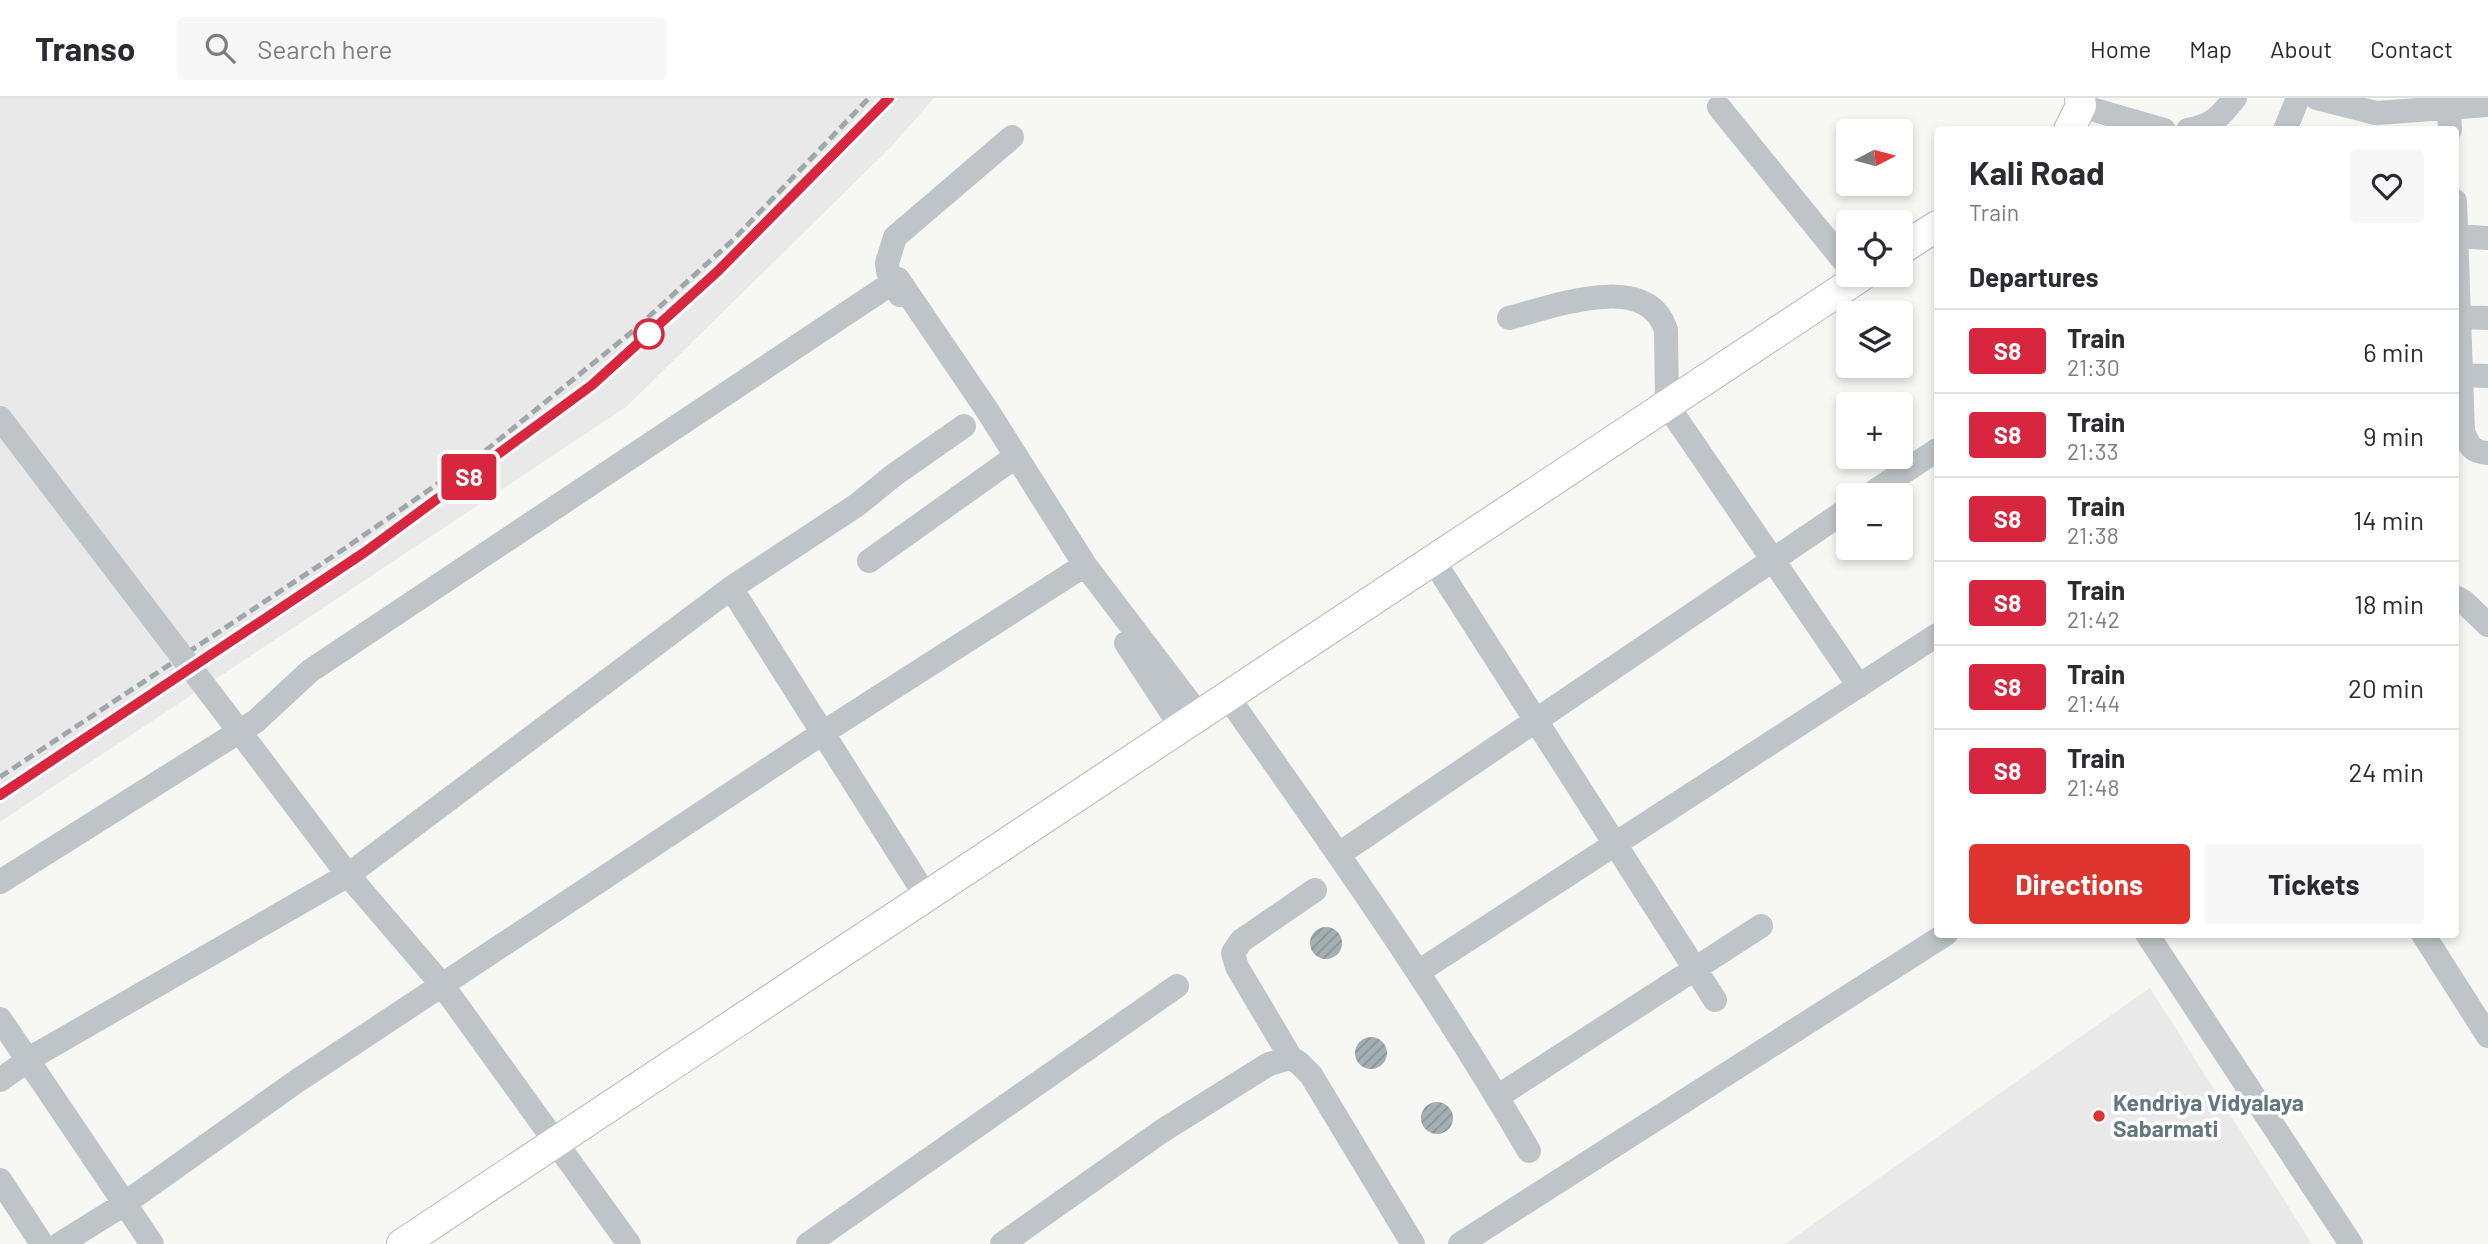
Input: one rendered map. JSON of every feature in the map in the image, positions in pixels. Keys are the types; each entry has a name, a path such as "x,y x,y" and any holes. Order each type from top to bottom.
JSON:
{"main road":[{"path":"1913,242 1934,228"},
{"path":"402,1244 1667,405 1837,287"}],"street":[{"path":"2207,126 2221,115 2235,98"},
{"path":"2287,126 2298,98"},
{"path":"2316,98 2375,114 2456,111 2488,105"},
{"path":"1718,107 1836,250"},
{"path":"2077,111 2141,126"},
{"path":"1012,137 895,237 887,263 894,284 1008,462 1190,721"},
{"path":"2459,236 2488,238"},
{"path":"608,484 894,284 898,278 986,411 1082,567"},
{"path":"0,882 256,721 310,671 894,284"},
{"path":"1509,318 1602,296 1649,304 1663,319 1666,330 1667,405 1858,686"},
{"path":"2459,297 2463,432 2469,446 2476,452 2488,453"},
{"path":"2460,317 2488,318"},
{"path":"2462,375 2488,376"},
{"path":"0,418 348,875 443,986 629,1244"},
{"path":"0,1080 28,1060 348,875 731,588 857,505 894,475 964,426"},
{"path":"1887,483 1934,452"},
{"path":"869,561 1008,462"},
{"path":"1339,854 1836,517"},
{"path":"1433,560 1715,1000"},
{"path":"60,1244 124,1203 297,1081 821,734 1082,567"},
{"path":"731,588 926,896"},
{"path":"2459,599 2488,625"},
{"path":"1418,972 1934,637"},
{"path":"1227,696 1339,854 1418,972 1529,1150"},
{"path":"1315,890 1241,941 1233,953 1237,967 1291,1058 1311,1075 1413,1244"},
{"path":"1497,1097 1760,926"},
{"path":"1460,1244 1940,938"},
{"path":"2150,938 2351,1244"},
{"path":"2426,938 2488,1037"},
{"path":"808,1244 1177,986"},
{"path":"0,1019 152,1244"},
{"path":"1002,1244 1163,1131 1269,1064 1291,1058"},
{"path":"0,1180 42,1244"}],"shaded area":[{"path":"0,98 934,98 891,147 626,407 0,822"},
{"name":"Kendriya Vidyalaya Sabarmati","path":"2150,988 2312,1244 1785,1244"}],"building":[{"path":"1326,927 1337,932 1342,943 1337,954 1326,959 1315,954 1310,943 1315,932"},
{"path":"1371,1037 1382,1042 1387,1053 1382,1064 1371,1069 1360,1064 1355,1053 1360,1042"},
{"path":"1437,1102 1448,1107 1453,1118 1448,1129 1437,1134 1426,1129 1421,1118 1426,1107"}],"railway":[{"path":"0,777 344,549 485,451 633,331 734,239 869,98"},
{"path":"0,795 365,553 592,385 718,271 889,98"}],"train":[{"name":"S8","path":"0,795 365,552 592,385 718,271 889,98"}],"place":[{"name":"Kendriya Vidyalaya Sabarmati","path":"2099,1116"}]}
